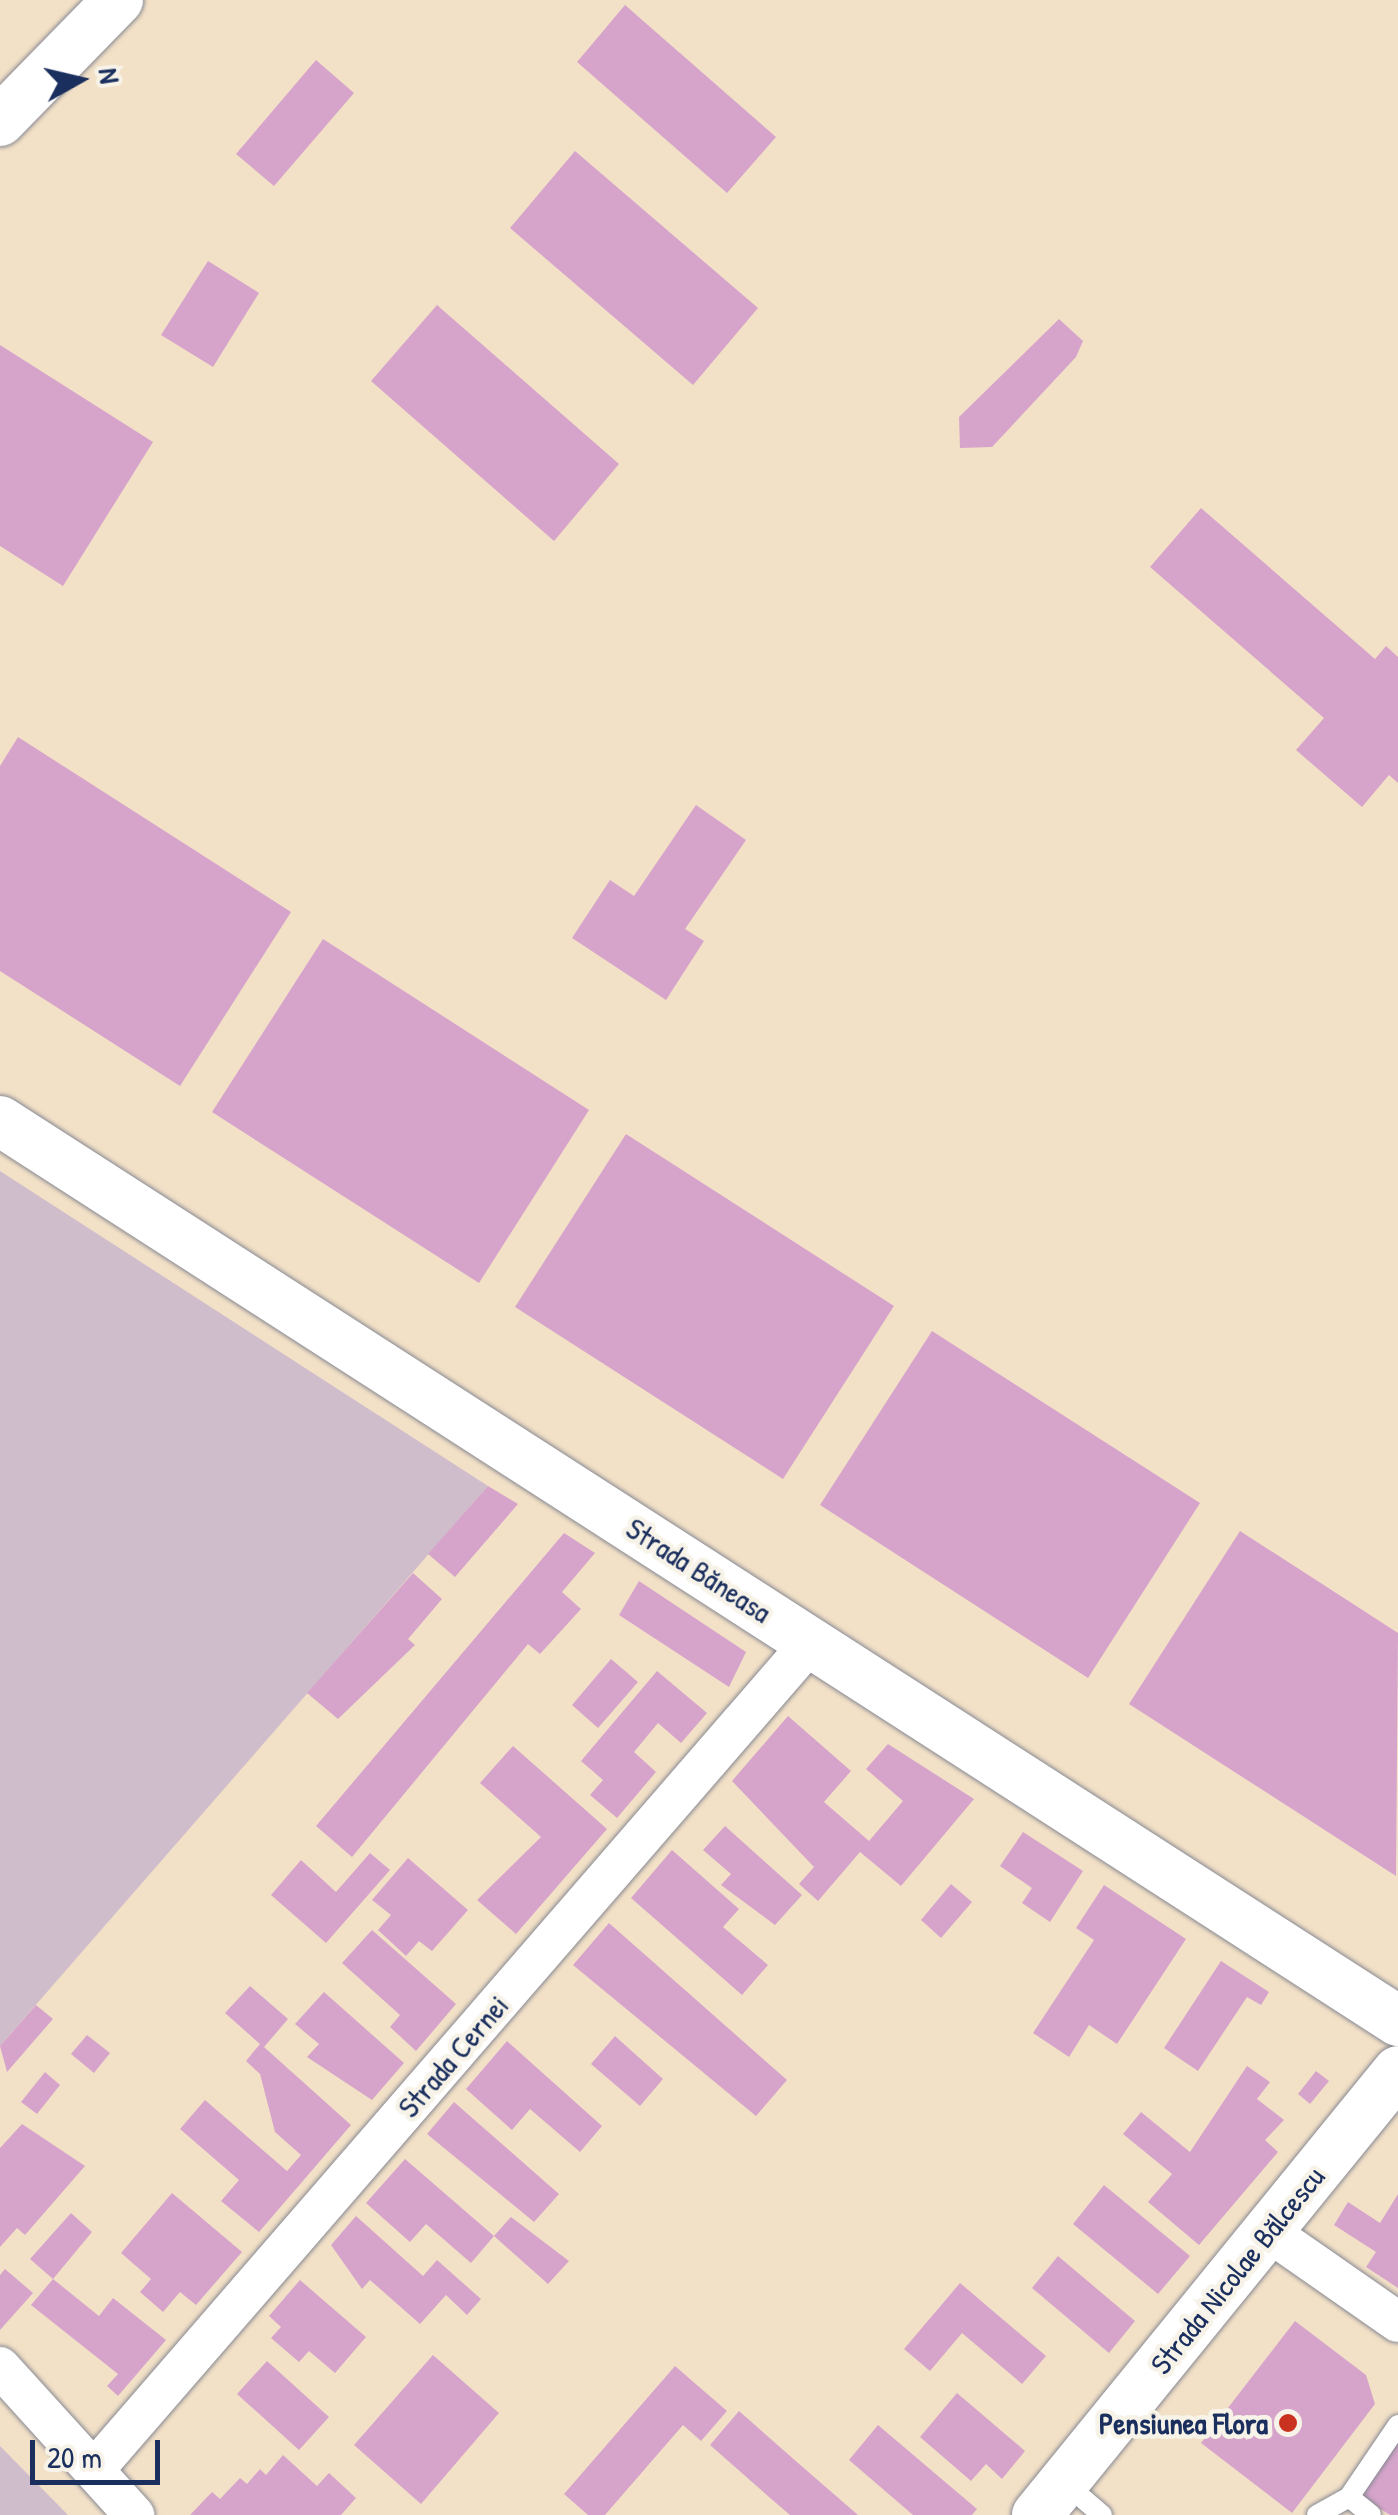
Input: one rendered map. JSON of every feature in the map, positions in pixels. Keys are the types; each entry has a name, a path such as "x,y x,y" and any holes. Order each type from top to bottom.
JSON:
{"street":[{"path":"0,121 118,0"},
{"name":"Strada Băneasa","path":"0,1120 1398,2021"},
{"name":"Strada Cernei","path":"94,2470 811,1642"},
{"name":"Strada Nicolae Bălcescu","path":"1051,2499 1398,2071"},
{"path":"1269,2232 1398,2322"},
{"path":"0,2367 134,2515"}],"lane":[{"path":"1317,2515 1349,2497 1398,2425"},
{"path":"1349,2497 1371,2515"},
{"path":"1051,2499 1102,2515"}],"shaded area":[{"path":"0,1171 488,1486 0,2046"},
{"path":"0,2446 68,2515 0,2515"}],"building":[{"path":"625,5 776,137 727,193 577,62"},
{"path":"316,60 354,93 274,186 236,154"},
{"path":"575,151 758,308 693,385 510,228"},
{"path":"208,261 259,293 213,367 161,335"},
{"path":"437,305 619,464 554,541 371,381"},
{"path":"1059,319 1083,341 1076,357 992,447 960,448 959,417"},
{"path":"0,345 153,442 63,586 0,546"},
{"path":"1201,508 1375,659 1386,646 1398,657 1398,783 1389,775 1362,807 1296,750 1324,718 1150,567"},
{"path":"18,737 291,912 180,1086 0,971 0,766"},
{"path":"696,805 746,840 685,929 704,941 666,1000 572,938 610,880 634,896"},
{"path":"323,939 589,1110 479,1283 212,1112"},
{"path":"626,1134 894,1306 783,1479 515,1307"},
{"path":"932,1331 1200,1503 1088,1678 820,1505"},
{"path":"488,1486 518,1504 455,1577 428,1554"},
{"path":"1240,1531 1398,1633 1396,1876 1129,1704"},
{"path":"564,1533 595,1553 562,1592 581,1609 540,1654 528,1644 352,1857 316,1826"},
{"path":"413,1573 442,1599 408,1639 415,1645 338,1719 307,1693"},
{"path":"639,1581 746,1652 729,1687 619,1615"},
{"path":"611,1659 638,1682 598,1728 572,1705"},
{"path":"657,1671 707,1713 681,1743 658,1723 634,1752 656,1772 617,1818 590,1795 603,1780 581,1761"},
{"path":"788,1716 851,1771 824,1802 869,1841 903,1801 866,1769 888,1744 974,1799 901,1886 860,1852 818,1901 799,1884 814,1867 732,1781"},
{"path":"513,1746 607,1829 516,1934 477,1900 541,1837 480,1783"},
{"path":"725,1826 802,1895 775,1925 721,1885 731,1874 703,1850"},
{"path":"1023,1832 1083,1871 1050,1922 1022,1903 1032,1888 1000,1866"},
{"path":"672,1850 739,1909 723,1927 768,1965 742,1995 631,1898"},
{"path":"370,1853 390,1870 326,1943 271,1895 301,1860 336,1892"},
{"path":"408,1858 468,1910 432,1951 419,1941 406,1956 378,1930 391,1915 372,1900"},
{"path":"951,1884 972,1902 941,1938 921,1920"},
{"path":"1104,1885 1186,1939 1117,2044 1089,2025 1069,2057 1033,2033 1094,1940 1076,1928"},
{"path":"609,1923 787,2080 756,2116 573,1965"},
{"path":"372,1930 456,2004 416,2051 390,2027 400,2015 342,1963"},
{"path":"1221,1961 1269,1992 1261,2005 1247,1997 1198,2071 1164,2048"},
{"path":"250,1986 288,2019 264,2047 351,2125 259,2232 221,2201 239,2180 180,2129 205,2100 287,2171 301,2155 275,2132 260,2074 246,2061 260,2044 225,2013"},
{"path":"324,1992 404,2063 372,2100 307,2057 319,2044 295,2024"},
{"path":"36,2005 53,2019 7,2072 0,2046"},
{"path":"87,2035 110,2053 94,2073 71,2054"},
{"path":"615,2036 663,2079 640,2106 591,2064"},
{"path":"507,2041 602,2126 580,2152 530,2109 512,2130 466,2089"},
{"path":"1247,2066 1270,2082 1257,2099 1284,2120 1265,2140 1278,2152 1199,2245 1148,2202 1172,2174 1123,2134 1141,2112 1190,2152"},
{"path":"1316,2071 1329,2081 1310,2104 1298,2094"},
{"path":"45,2072 60,2085 37,2114 21,2102"},
{"path":"454,2102 559,2194 534,2222 427,2134"},
{"path":"22,2124 85,2166 25,2235 17,2228 0,2247 0,2148"},
{"path":"405,2159 494,2236 471,2263 426,2224 410,2242 366,2203"},
{"path":"1104,2185 1190,2256 1158,2294 1073,2224"},
{"path":"172,2193 242,2252 196,2305 180,2292 163,2312 140,2292 151,2279 121,2253"},
{"path":"1398,2194 1398,2288 1366,2267 1376,2252 1334,2225 1348,2202 1380,2223"},
{"path":"71,2213 92,2232 53,2279 30,2259"},
{"path":"356,2216 423,2276 437,2260 481,2299 467,2315 446,2295 420,2324 370,2280 362,2289 331,2245"},
{"path":"511,2217 569,2261 548,2284 494,2236"},
{"path":"1058,2256 1135,2321 1109,2353 1032,2288"},
{"path":"5,2269 33,2293 0,2330 0,2275"},
{"path":"53,2279 99,2316 113,2298 166,2340 118,2396 107,2386 118,2374 31,2305"},
{"path":"300,2280 366,2337 335,2373 309,2351 299,2362 271,2338 281,2327 269,2316"},
{"path":"960,2283 1046,2356 1022,2384 962,2333 930,2371 904,2349"},
{"name":"Pensiunea Flora","path":"1295,2321 1366,2375 1375,2404 1292,2513 1201,2443"},
{"path":"433,2355 499,2413 421,2504 354,2445"},
{"path":"267,2361 329,2417 299,2450 237,2394"},
{"path":"675,2366 727,2411 701,2441 683,2425 605,2515 588,2515 564,2494"},
{"path":"957,2393 1025,2451 1002,2479 986,2464 971,2481 920,2437"},
{"path":"739,2411 858,2515 790,2515 769,2497 710,2445"},
{"path":"878,2425 977,2509 972,2515 913,2515 849,2460"},
{"path":"1398,2438 1398,2515 1390,2515 1362,2497"},
{"path":"283,2455 317,2486 329,2473 356,2498 341,2515 190,2515 212,2492 220,2499 240,2478 247,2484 260,2469 266,2475"}],"place":[{"name":"Pensiunea Flora","path":"1288,2423"}]}
